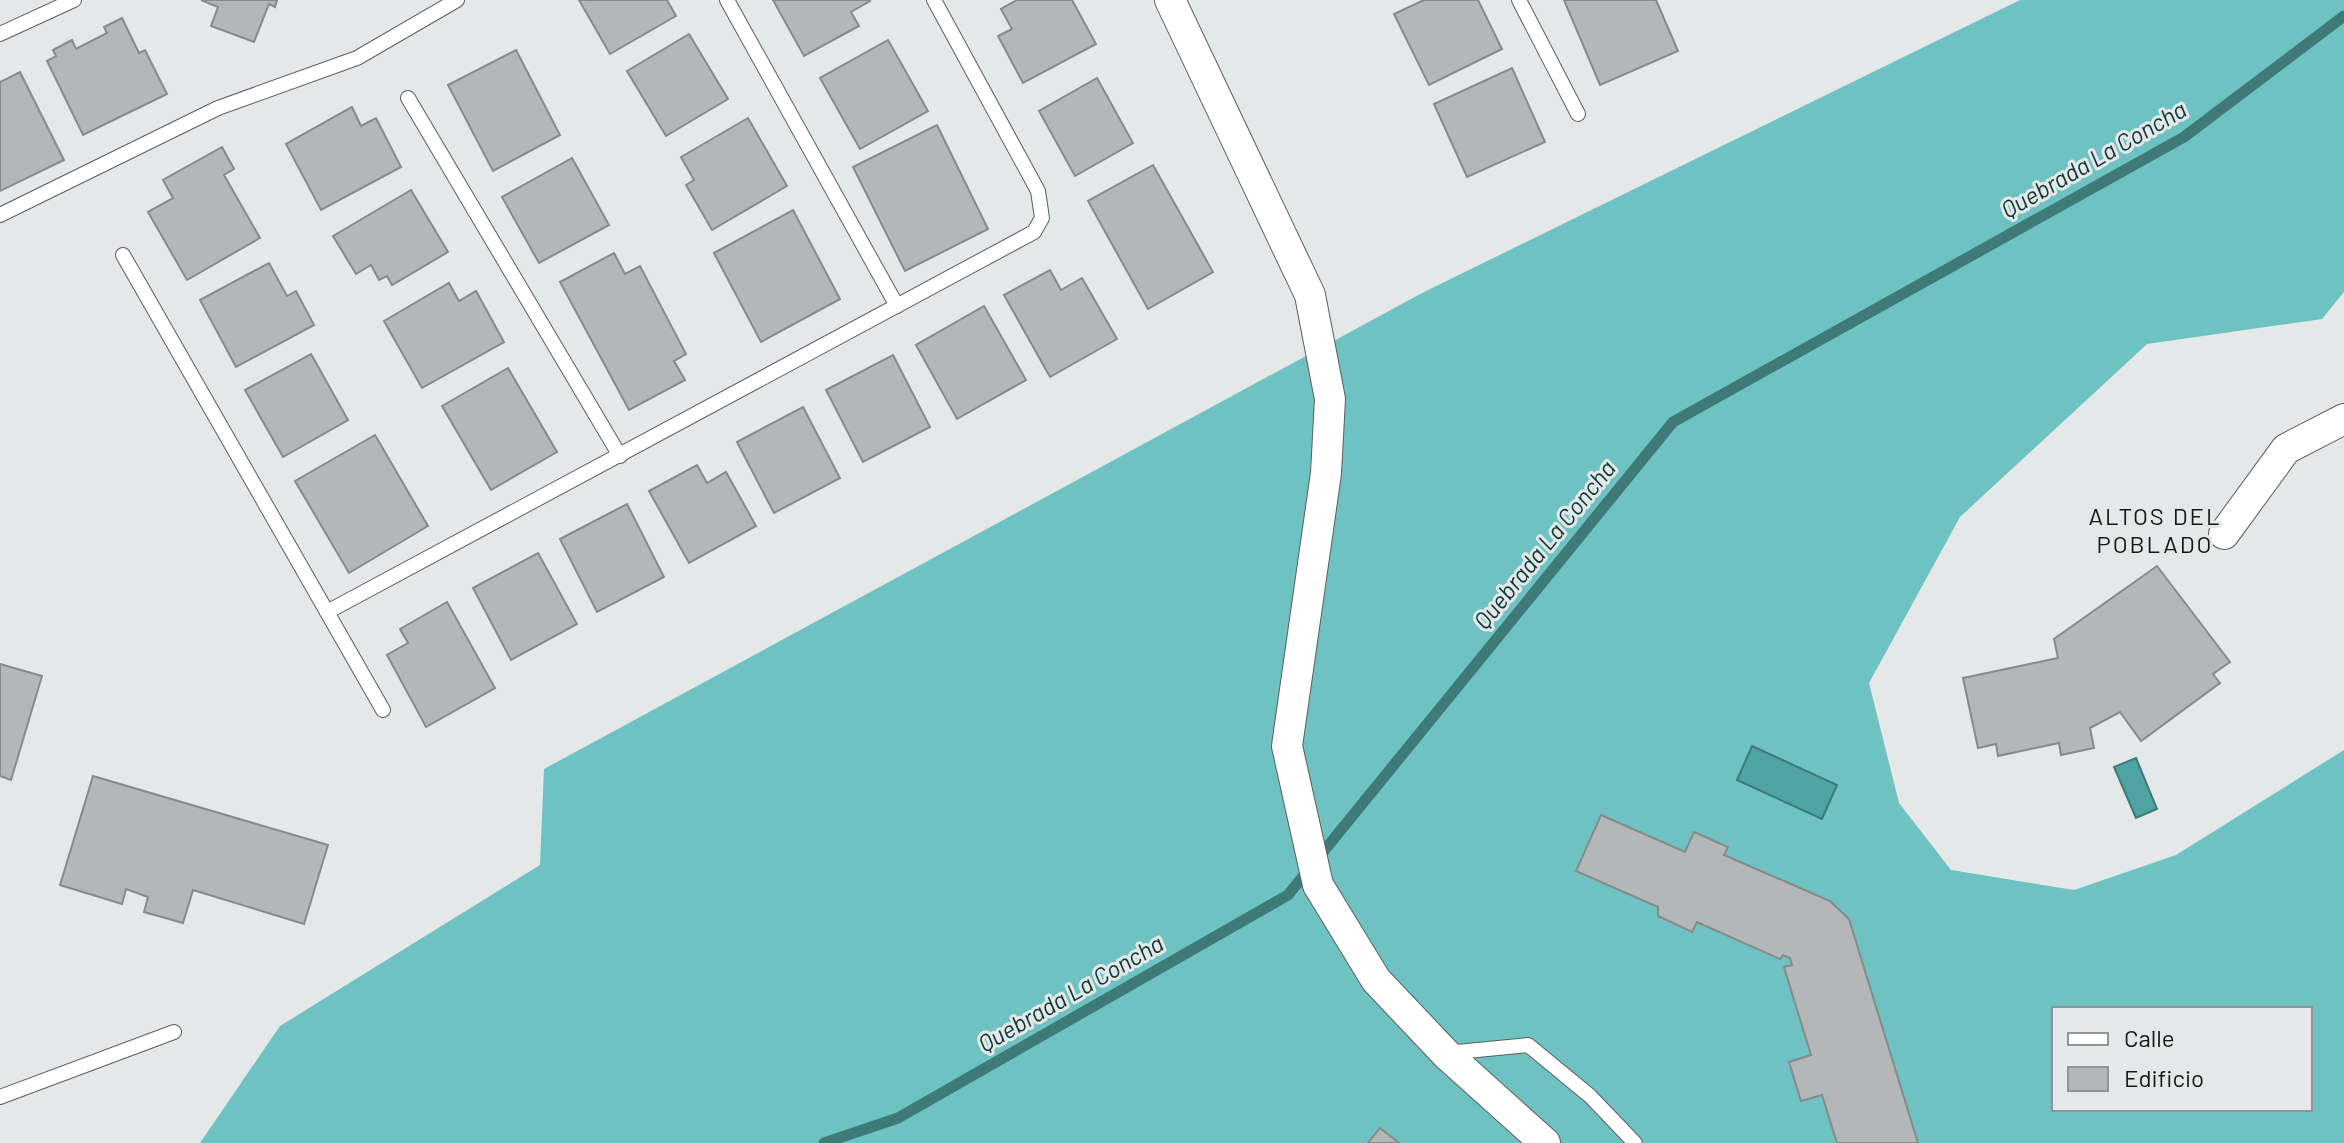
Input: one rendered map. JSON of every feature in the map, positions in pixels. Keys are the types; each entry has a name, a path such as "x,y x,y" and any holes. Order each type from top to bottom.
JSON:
{"street":[{"path":"1170,0 1310,295 1330,399 1326,473 1287,746 1318,885 1376,980 1446,1054 1545,1143"},
{"path":"2224,534 2286,449 2344,419"}],"lane":[{"path":"0,34 74,0"},
{"path":"0,215 218,108 357,58 457,0"},
{"path":"727,0 897,306"},
{"path":"327,612 1034,232 1042,218 1038,191 934,0"},
{"path":"1519,0 1578,114"},
{"path":"408,98 620,456"},
{"path":"123,255 383,710"},
{"path":"0,1097 174,1032"},
{"path":"1446,1054 1528,1045 1590,1096 1635,1143"}],"shaded area":[{"path":"2020,0 2344,0 2344,292 2322,319 2147,344 1960,517 1869,683 1899,803 1951,870 2074,890 2176,855 2344,750 2344,1143 200,1143 280,1026 540,865 544,769 1422,293"},
{"path":"1752,746 1837,785 1822,819 1737,780"},
{"path":"2136,758 2157,809 2136,818 2114,767"}],"building":[{"path":"201,0 277,0 275,7 269,4 254,42 211,26 218,7"},
{"path":"579,0 667,0 676,16 610,54"},
{"path":"773,0 870,1 851,12 859,26 804,56"},
{"path":"1017,0 1072,0 1096,44 1023,83 998,36 1012,29 1001,9"},
{"path":"1424,0 1478,0 1502,49 1429,85 1394,14"},
{"path":"1564,0 1656,0 1678,51 1600,85"},
{"path":"122,18 139,53 145,50 167,94 83,135 47,61 56,56 53,50 72,40 76,49 107,33 104,27"},
{"path":"689,34 728,99 666,136 627,71"},
{"path":"888,40 928,111 860,149 820,78"},
{"path":"516,50 560,135 493,171 448,85"},
{"path":"1512,68 1545,142 1467,177 1434,104"},
{"path":"20,72 64,160 0,191 0,82"},
{"path":"1097,78 1133,143 1075,176 1039,111"},
{"path":"352,107 361,126 376,118 401,167 321,210 286,144"},
{"path":"748,118 787,186 712,230 686,185 694,180 681,157"},
{"path":"937,125 988,229 905,271 853,167"},
{"path":"222,147 234,169 224,175 260,238 187,280 148,212 173,198 163,180"},
{"path":"572,158 609,225 539,263 502,197"},
{"path":"1153,165 1213,272 1148,309 1088,201"},
{"path":"411,190 448,252 392,285 387,276 379,280 371,265 356,274 333,236"},
{"path":"793,210 840,299 761,342 714,253"},
{"path":"614,253 625,274 640,266 686,354 674,361 685,380 629,410 560,282"},
{"path":"269,263 287,296 296,291 314,325 236,367 200,300"},
{"path":"1050,270 1061,290 1082,278 1117,339 1050,377 1004,295"},
{"path":"449,283 459,301 476,291 504,342 422,388 384,321"},
{"path":"984,306 1026,380 957,419 916,345"},
{"path":"311,354 348,420 283,457 245,390"},
{"path":"893,355 930,427 863,462 826,390"},
{"path":"508,368 557,452 491,490 442,406"},
{"path":"803,407 840,478 774,513 737,442"},
{"path":"375,435 428,526 349,573 295,481"},
{"path":"697,465 707,483 726,472 756,526 689,563 649,491"},
{"path":"627,504 664,577 597,612 560,539"},
{"path":"538,553 577,624 511,660 473,588"},
{"path":"2157,566 2230,662 2213,674 2220,683 2141,741 2120,712 2090,728 2094,748 2061,755 2059,743 1998,756 1996,744 1978,748 1963,678 2058,658 2054,639"},
{"path":"447,602 495,688 426,727 387,655 408,643 400,629"},
{"path":"0,664 42,676 11,780 0,776"},
{"path":"93,776 328,845 304,924 193,890 183,923 144,912 148,897 126,889 122,904 60,885"},
{"path":"1601,815 1685,852 1694,832 1728,847 1724,855 1830,901 1849,919 1918,1143 1837,1143 1822,1095 1801,1101 1789,1062 1811,1055 1784,967 1792,965 1790,958 1783,955 1780,959 1697,922 1692,932 1658,916 1658,907 1576,871"},
{"path":"1380,1128 1399,1143 1368,1143"}],"waterway":[{"name":"Quebrada La Concha","path":"824,1143 898,1118 1288,895 1673,422 2184,137 2344,16"}],"district":[{"name":"ALTOS DEL POBLADO","path":"2155,531"}]}
